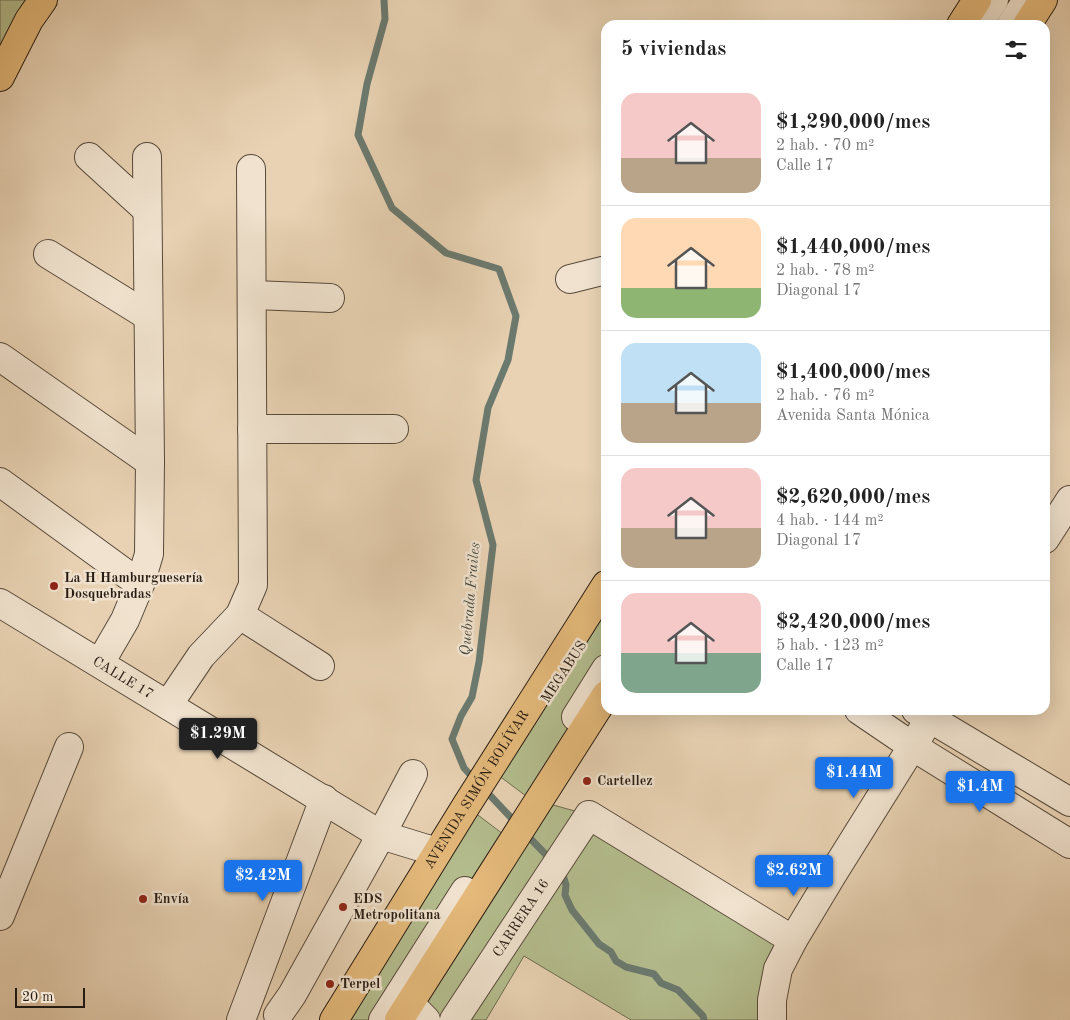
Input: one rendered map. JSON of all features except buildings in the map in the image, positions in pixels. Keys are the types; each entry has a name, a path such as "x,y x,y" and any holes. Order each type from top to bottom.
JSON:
{"main road":[{"path":"0,77 29,20 43,0"},
{"path":"964,20 977,0"},
{"path":"1030,20 1043,0"},
{"name":"AVENIDA SIMÓN BOLÍVAR","path":"334,1020 437,852 470,809 494,772 601,594"},
{"path":"411,1014 508,838 531,801 601,703"}],"street":[{"path":"981,20 994,0"},
{"path":"1014,20 1027,0"},
{"path":"89,157 147,210"},
{"path":"100,663 125,620 140,584 149,554 147,157"},
{"path":"168,705 201,656 240,615 253,585 251,169"},
{"path":"48,254 148,316"},
{"path":"570,279 601,271"},
{"path":"252,295 330,298"},
{"path":"0,357 150,462"},
{"path":"252,429 394,429"},
{"path":"0,482 140,584"},
{"path":"1050,531 1070,500"},
{"name":"CALLE 17","path":"0,603 381,835 437,852"},
{"name":"MEGABUS","path":"494,772 601,613"},
{"path":"240,615 320,666"},
{"path":"531,801 601,678"},
{"path":"866,715 912,746 1070,844"},
{"path":"772,1020 772,1000 778,969 832,874 912,746 925,715"},
{"path":"929,715 1070,802"},
{"path":"0,916 69,747"},
{"path":"324,799 245,1010 279,1018 413,774"},
{"path":"350,1020 470,809"},
{"name":"CARRERA 16","path":"454,1020 549,878 588,815 793,940"},
{"path":"382,1020 508,838"}],"green space":[{"path":"0,0 36,0 0,77"},
{"path":"601,617 601,677 526,796 498,775"},
{"path":"539,801 589,815 793,940 772,1020 631,1020 524,956 486,1020 426,1020 409,1003"},
{"path":"474,812 503,834 383,1020 350,1020"}],"waterway":[{"name":"Quebrada Frailes","path":"384,0 385,19 367,84 358,135 392,208 446,253 499,269 516,316 508,360 488,408 476,480 493,545 479,662 472,697 461,716 452,739 464,768 476,781"},
{"name":"Quebrada Frailes","path":"484,789 518,825"},
{"name":"Quebrada Frailes","path":"525,833 552,861"},
{"name":"Quebrada Frailes","path":"560,871 566,885 565,895 572,910 599,944 611,952 616,961 626,967 654,974 661,983 678,990 703,1016 704,1020"}],"place":[{"name":"La H Hamburguesería Dosquebradas","path":"54,586"},
{"name":"Cartellez","path":"587,781"},
{"name":"Envía","path":"143,899"},
{"name":"EDS Metropolitana","path":"343,907"},
{"name":"Terpel","path":"330,984"}]}
